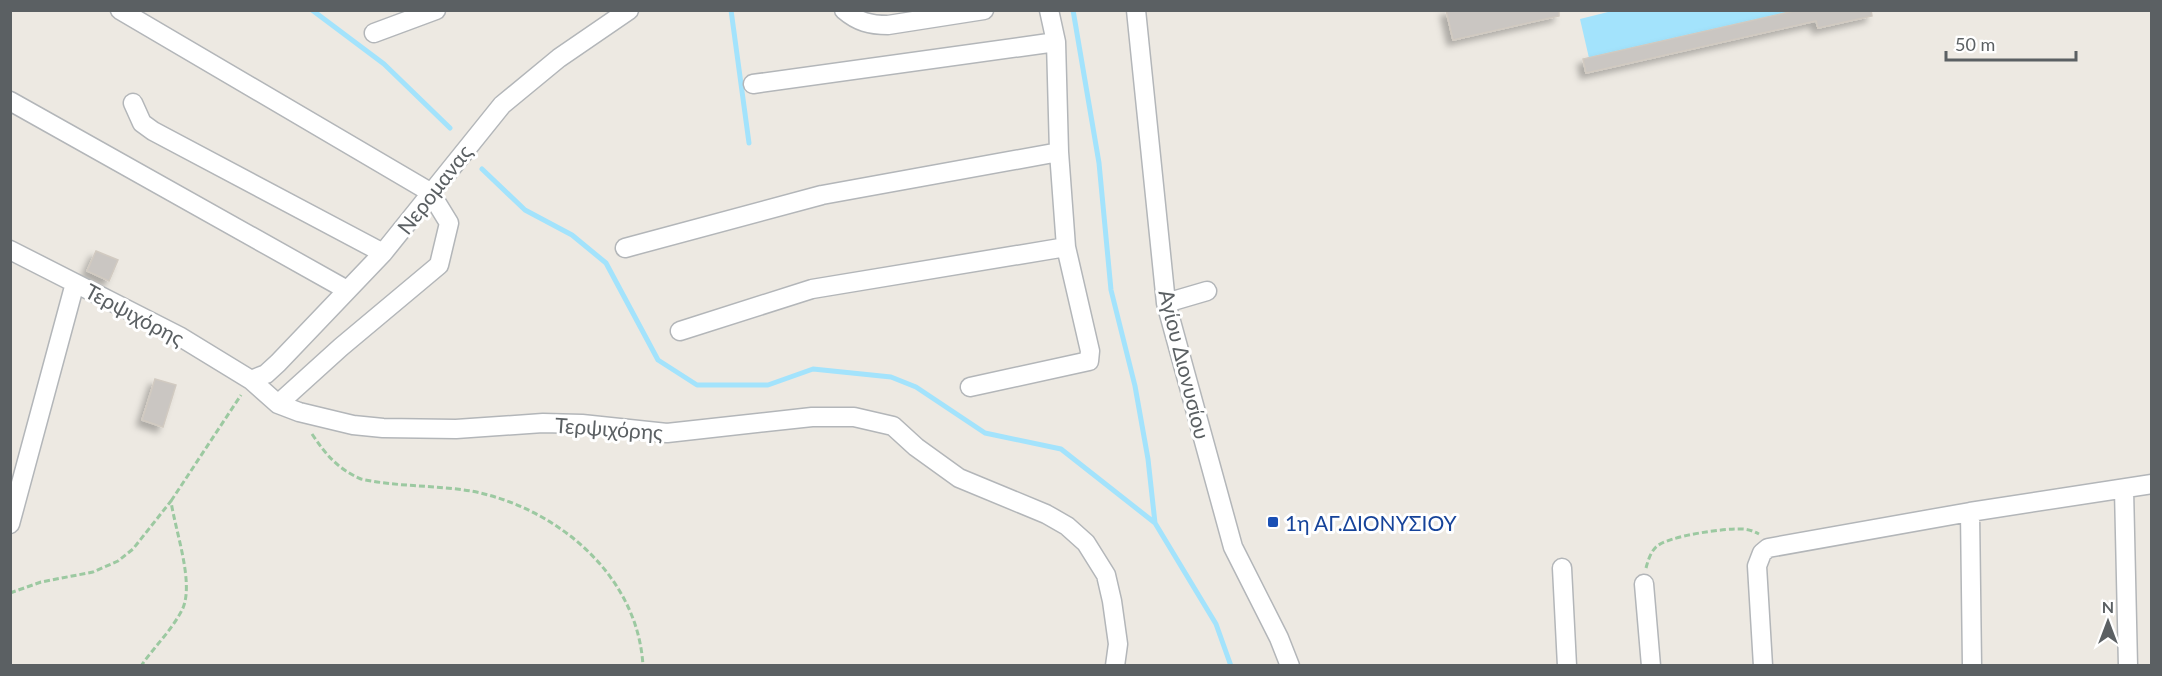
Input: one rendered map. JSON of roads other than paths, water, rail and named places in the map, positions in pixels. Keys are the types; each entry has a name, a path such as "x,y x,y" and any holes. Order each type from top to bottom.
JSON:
{"street":[{"path":"120,10 430,192 449,223 440,265 341,347 278,404"},
{"path":"374,33 436,10"},
{"name":"Νερομανας","path":"251,380 266,374 278,363 383,253 430,192 510,98 559,58 629,10"},
{"path":"844,10 858,21 872,25 888,25 984,10"},
{"path":"970,387 1089,361 1090,351 1066,247 1059,152 1056,42 1049,10"},
{"name":"Αγίου Διονυσίου","path":"1136,10 1166,303 1233,547 1279,638 1290,666"},
{"path":"753,84 1056,42"},
{"path":"10,101 347,290"},
{"path":"133,103 142,123 153,131 383,253"},
{"path":"625,248 822,195 1059,152"},
{"path":"680,331 812,289 1066,247"},
{"name":"Τερψιχόρης","path":"10,250 179,336 251,380 278,404 303,413 353,425 383,428 456,429 543,423 582,424 667,433 812,417 854,417 893,426 916,447 959,478 1046,514 1067,526 1086,543 1106,575 1118,644 1115,666"},
{"path":"10,524 75,283"},
{"path":"1166,303 1207,291"},
{"path":"1763,666 1757,566 1762,553 1768,548 1970,512 2151,484"},
{"path":"2124,489 2128,666"},
{"path":"1970,512 1972,666"},
{"path":"1562,568 1567,666"},
{"path":"1644,584 1651,666"}],"water":[{"path":"1616,10 1798,11 1589,58 1580,19"}],"waterway":[{"path":"312,10 384,64 450,128"},
{"path":"731,10 749,143"},
{"path":"1073,10 1099,163 1111,290 1135,386 1148,459 1155,523 1216,624 1231,666"},
{"path":"482,169 525,210 572,235 606,263 658,360 697,385 768,385 813,369 891,377 916,387 985,433 1061,449 1155,523"}],"place":[{"name":"1η ΑΓ.ΔΙΟΝΥΣΙΟΥ","path":"1273,522"}]}
